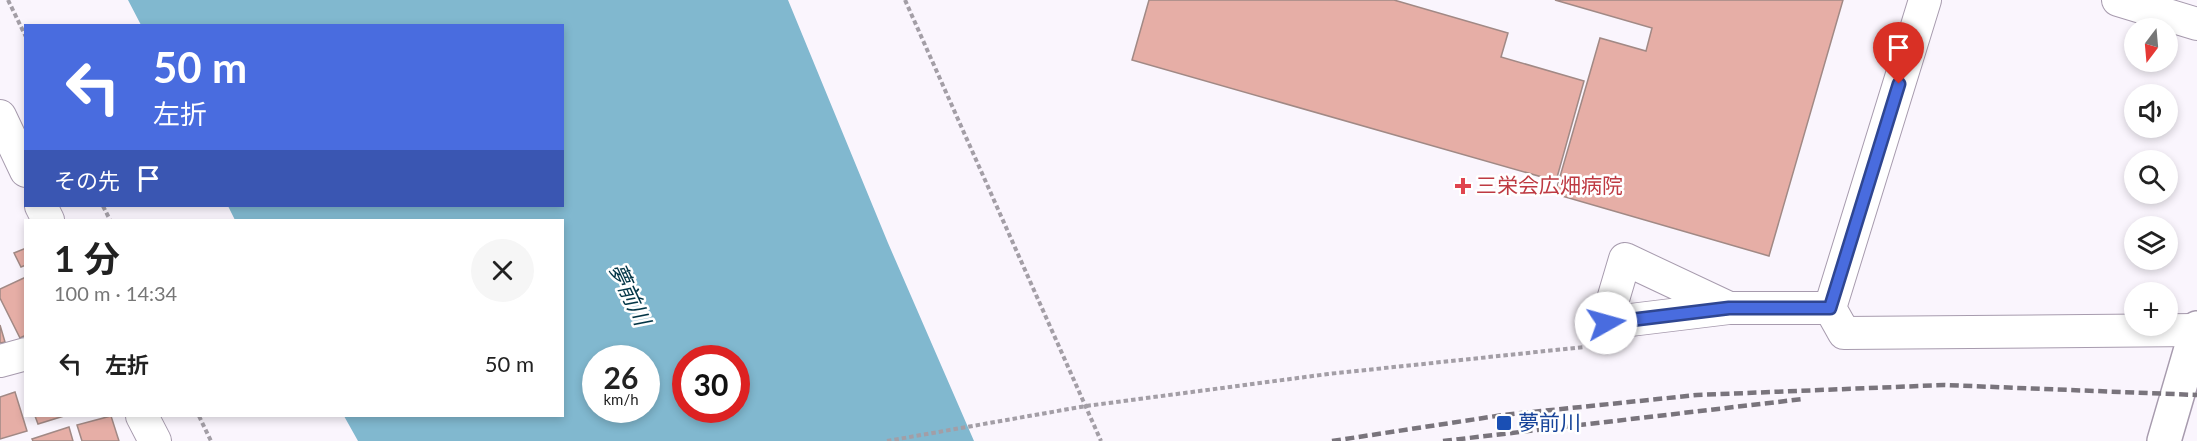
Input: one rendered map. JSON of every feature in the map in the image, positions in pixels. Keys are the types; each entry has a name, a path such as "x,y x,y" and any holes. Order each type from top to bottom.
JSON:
{"main road":[{"path":"2164,441 2197,329"}],"street":[{"path":"1925,0 1830,308 1845,333 2197,329"},
{"path":"2118,0 2197,24"},
{"path":"0,116 24,167"},
{"path":"1729,308 1625,260 1606,323 1729,308 1830,308"},
{"path":"0,361 24,355"},
{"path":"142,417 154,441"}],"path":[{"path":"8,0 24,33"},
{"path":"905,0 1101,441"},
{"path":"886,441 1086,406 1328,374 1605,345 1606,323"},
{"path":"199,417 211,441"}],"water":[{"path":"128,0 788,0 888,243 974,441 358,441 345,417 564,417 564,219 234,219 228,207 564,207 564,24 140,24"}],"building":[{"path":"1149,0 1394,0 1508,33 1501,57 1584,81 1556,181 1132,60"},
{"path":"1555,0 1843,0 1769,256 1555,194 1600,38 1646,51 1652,28"},
{"path":"24,249 24,266 21,267 14,253"},
{"path":"24,278 24,336 20,338 0,298 0,289"},
{"path":"0,325 5,342 0,343"},
{"path":"15,392 27,431 0,439 0,397"},
{"path":"35,417 61,417 38,424"},
{"path":"111,417 119,441 82,441 77,425"},
{"path":"69,427 73,441 33,441 32,439"}],"railway":[{"path":"1332,441 1503,415 1697,395 1944,385 2197,395"},
{"path":"1443,441 1803,399"}],"place":[{"name":"三栄会広畑病院","path":"1463,186"},
{"name":"夢前川","path":"1504,423"}],"route":[{"path":"1606,323 1729,308 1830,308 1899,84"}]}
